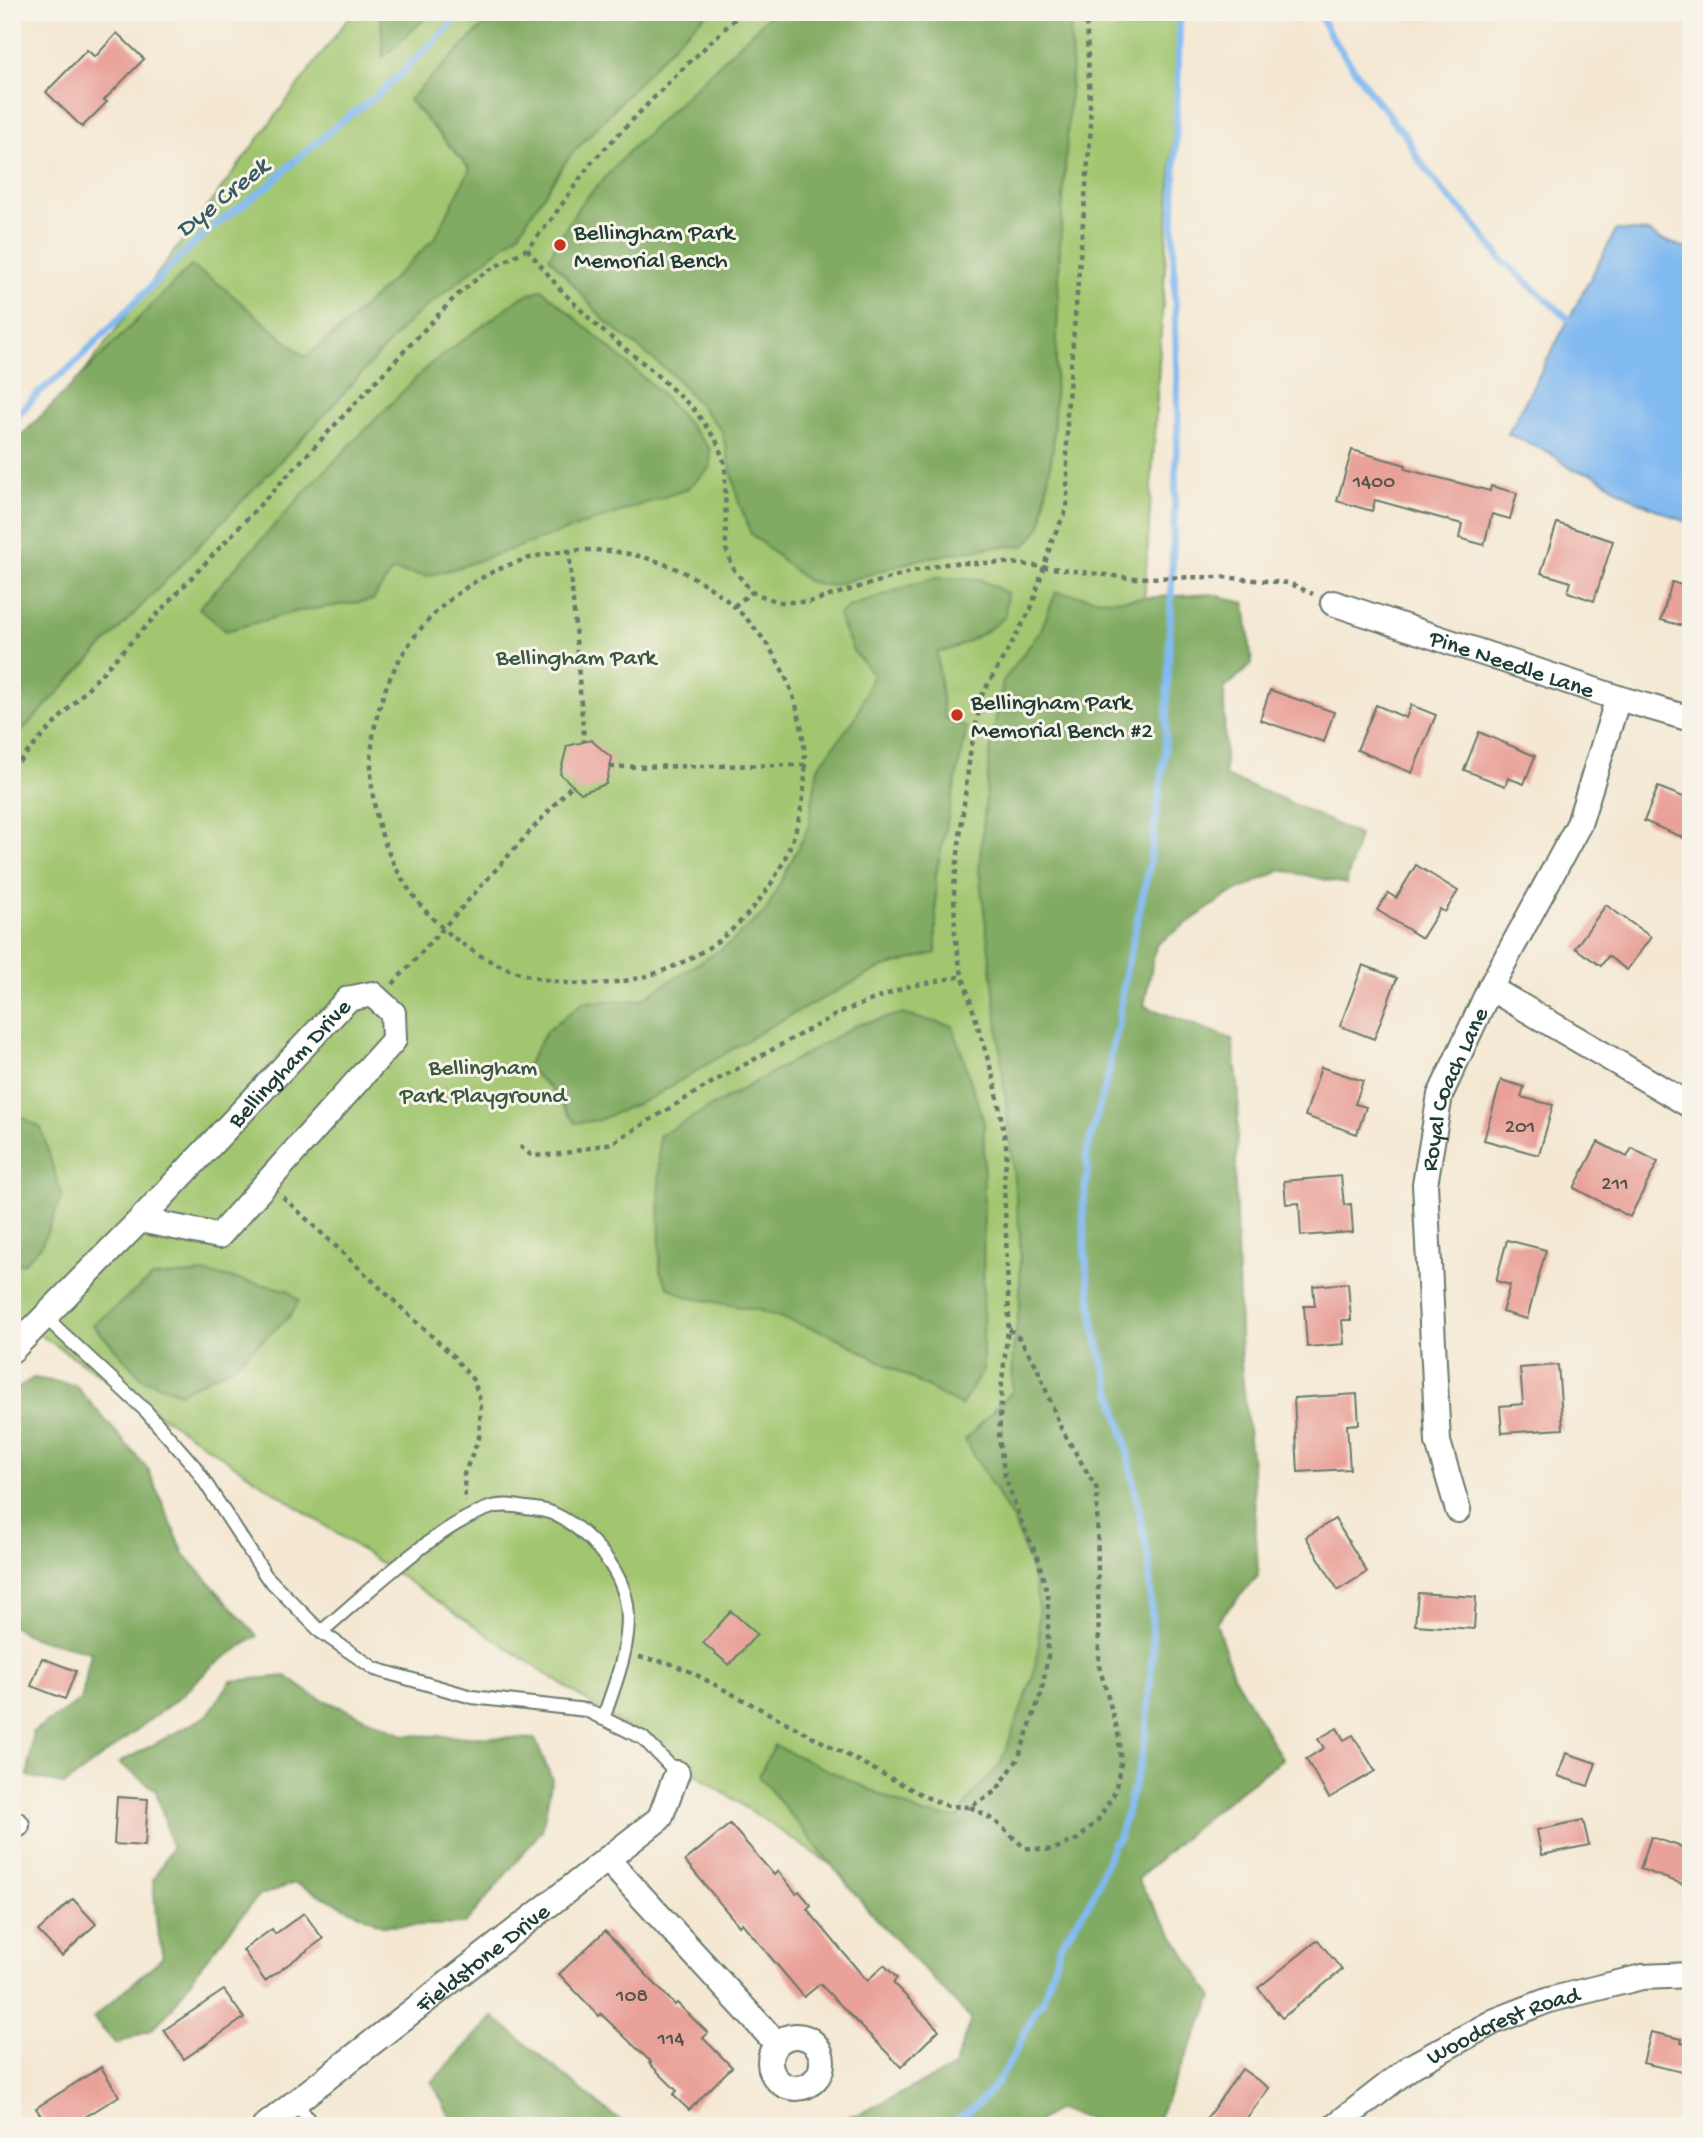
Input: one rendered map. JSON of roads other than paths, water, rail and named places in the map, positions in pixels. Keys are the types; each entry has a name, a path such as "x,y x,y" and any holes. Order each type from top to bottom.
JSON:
{"street":[{"name":"Pine Needle Lane","path":"1333,603 1618,698 1691,719"},
{"name":"Royal Coach Lane","path":"1458,1510 1438,1442 1425,1184 1440,1095 1490,988 1579,824 1618,698"},
{"path":"1490,988 1691,1106"},
{"name":"Bellingham Drive","path":"12,1350 140,1220 348,999 372,994 393,1013 394,1040 219,1236 140,1220"},
{"name":"Fieldstone Drive","path":"265,2126 660,1818 677,1773"},
{"path":"607,1859 777,2044"},
{"name":"Woodcrest Road","path":"1335,2126 1412,2066 1495,2021 1549,2000 1642,1977 1691,1975"}],"lane":[{"path":"45,1317 146,1411 195,1467 266,1576 321,1632 374,1669 471,1697 586,1710 643,1738 677,1773"},
{"path":"321,1632 418,1552 466,1517 492,1507 512,1505 550,1512 584,1532 612,1565 627,1604 625,1654 603,1719"},
{"path":"296,2102 313,2126"}],"water":[{"path":"1616,230 1650,232 1657,238 1691,250 1691,524 1637,501 1591,473 1573,470 1550,453 1508,434"}],"waterway":[{"name":"Dye Creek","path":"12,421 37,394 72,366 214,226 271,184 342,121 378,95 465,12"},
{"path":"944,2126 977,2105 990,2092 1010,2061 1036,2009 1042,2003 1060,1946 1093,1897 1113,1844 1119,1838 1146,1733 1153,1645 1149,1561 1125,1440 1095,1332 1085,1255 1083,1206 1088,1169 1086,1155 1118,1028 1125,976 1149,867 1165,752 1178,420 1173,226 1180,12"},
{"path":"1318,12 1329,33 1377,102 1404,133 1417,157 1445,194 1469,217 1502,260 1575,325"}],"place":[{"name":"Bellingham Park Memorial Bench","path":"560,245"},
{"name":"Bellingham Park Memorial Bench #2","path":"957,715"}],"park label":[{"name":"Bellingham Park","path":"576,656"},
{"name":"Bellingham Park Playground","path":"483,1080"}]}
